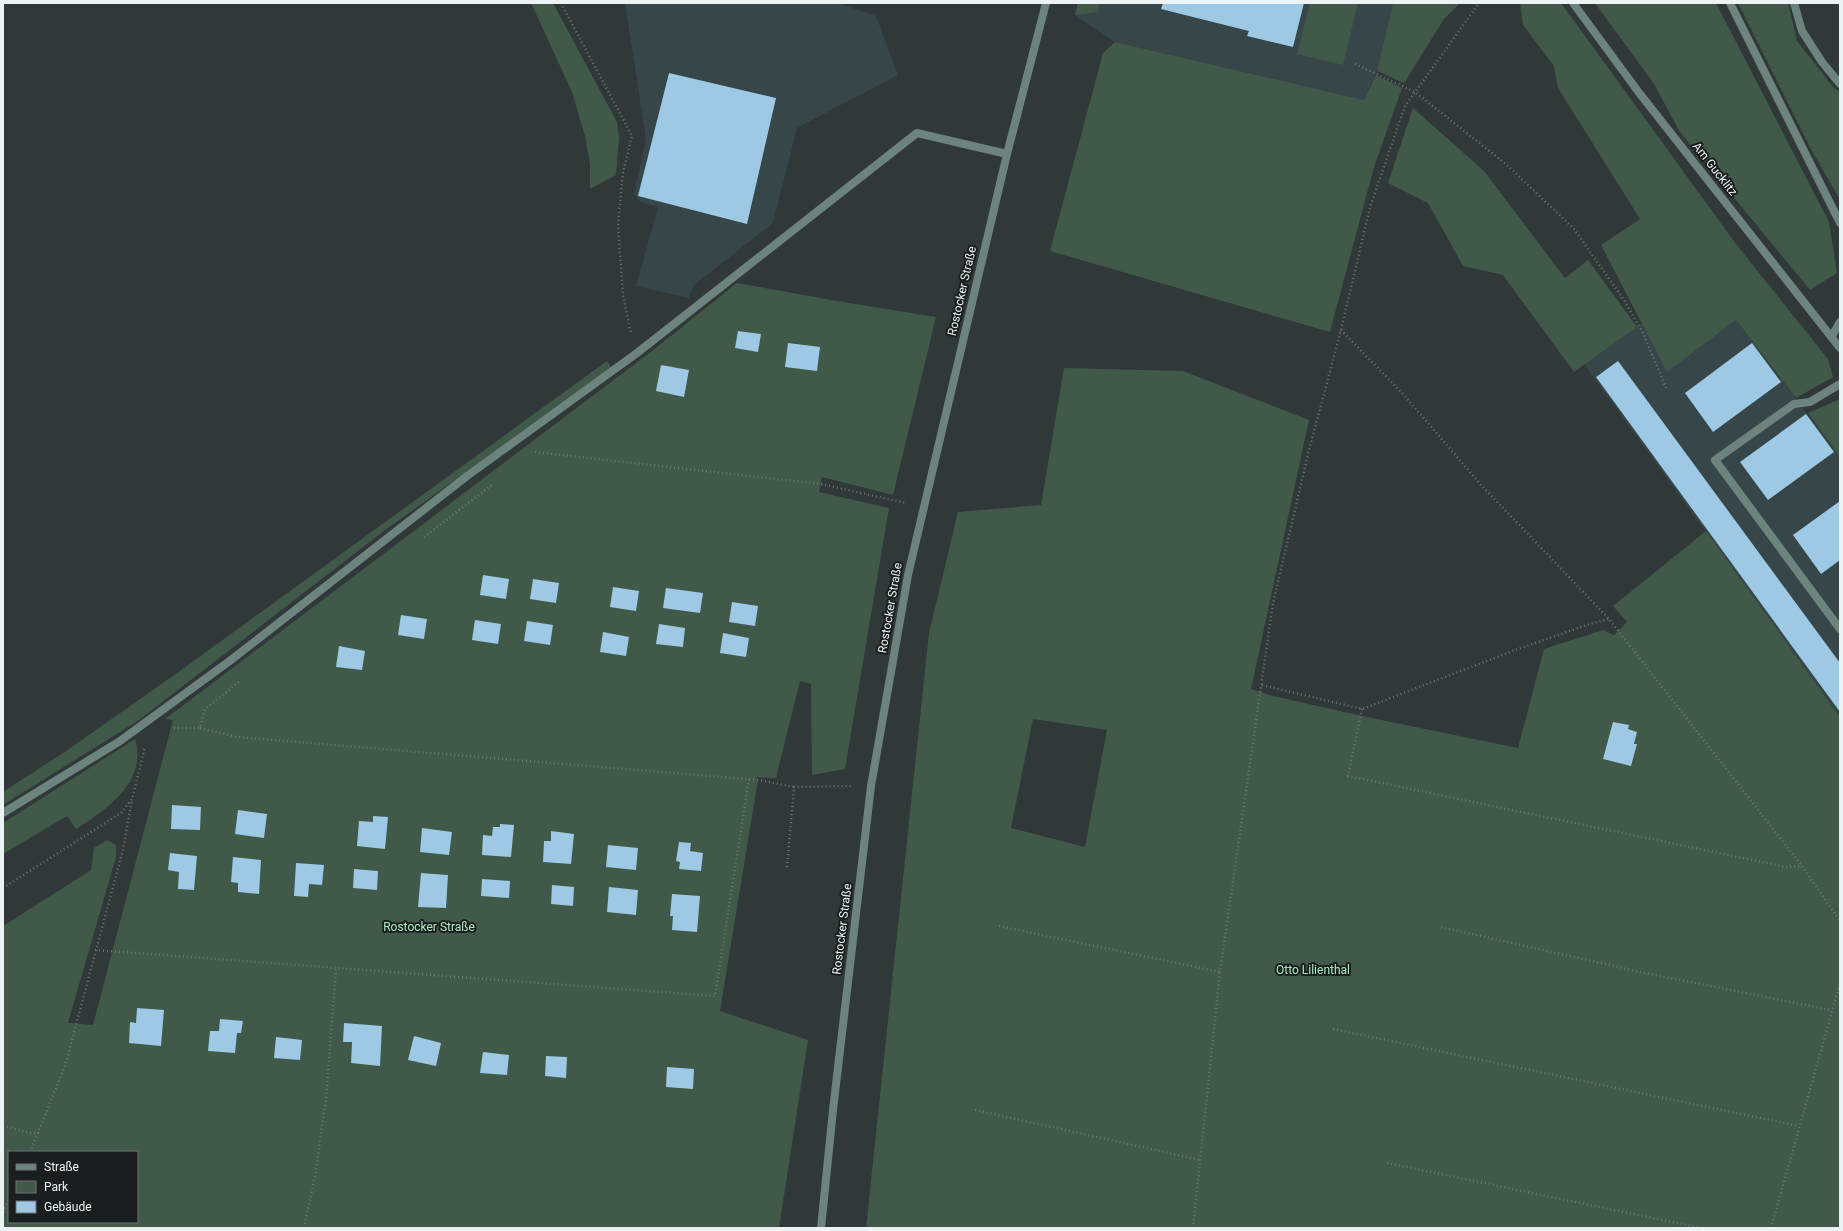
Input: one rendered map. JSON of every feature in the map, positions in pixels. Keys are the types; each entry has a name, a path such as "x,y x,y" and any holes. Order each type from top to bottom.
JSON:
{"street":[{"name":"Rostocker Straße","path":"821,1228 834,1102 871,786 908,576 922,507 1007,154 1046,3"},
{"name":"Am Gucklitz","path":"1574,3 1640,94 1840,348"},
{"path":"1730,3 1840,223"},
{"path":"1794,3 1802,31 1822,62 1840,84"},
{"path":"3,813 120,741 231,660 467,476 637,354 917,133 1007,154"},
{"path":"1832,336 1840,322"},
{"path":"1840,384 1810,402 1794,404 1715,460 1840,629"}],"path":[{"path":"561,3 632,136 623,172 618,225 623,295 630,331 637,354"},
{"path":"1192,1228 1220,972 1274,603 1309,450 1341,330 1370,207 1406,106 1479,3"},
{"path":"1355,64 1415,92 1507,165 1574,229 1624,300 1643,333 1667,390"},
{"path":"1341,330 1403,394 1482,486 1609,619 1802,866 1840,921"},
{"path":"533,452 821,484 851,489 922,507"},
{"path":"420,541 498,480"},
{"path":"1262,685 1362,709 1518,648 1609,619"},
{"path":"200,728 205,708 242,679"},
{"path":"1362,709 1348,776 1786,867 1802,866"},
{"path":"139,727 200,728 237,737 750,779 794,787 871,786"},
{"path":"30,1151 65,1066 123,850 132,799 145,752 144,735 139,727"},
{"path":"95,950 715,996 750,779"},
{"path":"787,867 794,787"},
{"path":"3,888 121,814 132,799"},
{"path":"999,926 1220,972"},
{"path":"1441,927 1644,973 1831,1010"},
{"path":"304,1228 315,1176 326,1099 336,968"},
{"path":"1771,1228 1831,1010 1840,983"},
{"path":"1333,1029 1799,1126"},
{"path":"975,1110 1200,1160"},
{"path":"3,1126 30,1133 39,1132"},
{"path":"1387,1163 1701,1228"},
{"path":"3,1212 8,1201"}],"shaded area":[{"path":"625,3 838,3 876,16 898,75 797,128 773,223 693,286 689,298 636,286 658,207 640,202 634,194 646,139"},
{"path":"1078,3 1393,3 1377,71 1364,100 1115,42 1075,15"},
{"path":"1736,320 1840,457 1840,717 1584,364 1642,323 1667,371"}],"green space":[{"path":"531,3 553,3 617,122 619,137 616,175 590,189 590,164 585,136 572,92"},
{"path":"1078,3 1100,3 1098,12 1075,15"},
{"path":"1310,3 1358,3 1343,65 1297,54"},
{"path":"1393,3 1460,3 1444,19 1404,83 1377,71"},
{"path":"1520,3 1561,3 1736,244 1828,359 1833,377 1796,398 1736,320 1667,372 1601,245 1640,219 1558,88 1554,66 1523,25"},
{"path":"1595,3 1716,3 1829,222 1837,273 1810,290 1680,132 1654,84"},
{"path":"1738,3 1788,3 1797,41 1833,87 1840,92 1840,200 1811,149"},
{"path":"1115,42 1364,100 1376,75 1402,88 1374,167 1330,332 1050,251 1103,53"},
{"path":"1413,108 1484,171 1565,278 1588,260 1637,327 1574,372 1503,275 1463,266 1428,203 1388,183"},
{"name":"Rostocker Straße","path":"737,283 936,317 893,495 822,477 819,492 889,508 845,769 812,775 811,684 800,681 776,778 756,777 758,780 720,1011 808,1040 779,1228 3,1228 3,926 91,870 94,848 107,840 116,845 116,857 68,1023 93,1025 173,720 165,719 652,351"},
{"path":"607,361 611,367 384,531 139,720 3,805 3,792 69,749 177,673"},
{"name":"Otto Lilienthal","path":"1064,368 1183,371 1309,420 1251,689 1273,696 1367,717 1518,748 1544,649 1603,630 1614,635 1627,622 1613,606 1706,531 1840,717 1840,1228 866,1228 929,633 958,512 1041,505","holes":["1033,719 1107,730 1085,847 1011,828"]},
{"path":"1840,399 1840,457 1808,413"},
{"path":"135,739 137,754 135,769 130,781 122,793 111,804 76,829 67,816 3,854 3,823"}],"building":[{"path":"1163,3 1304,3 1293,47 1247,36 1249,31 1161,9"},
{"path":"669,73 776,98 747,224 638,196"},
{"path":"738,331 761,334 758,352 735,348"},
{"path":"788,343 820,347 817,371 785,367"},
{"path":"1752,343 1781,382 1713,432 1685,393"},
{"path":"1618,361 1840,663 1840,712 1596,377"},
{"path":"661,365 689,370 684,397 656,391"},
{"path":"1806,414 1834,452 1768,500 1740,462"},
{"path":"1840,501 1840,560 1821,574 1793,535"},
{"path":"483,575 509,579 506,599 480,595"},
{"path":"533,579 559,583 556,603 530,599"},
{"path":"613,587 639,591 636,611 610,607"},
{"path":"666,588 703,593 700,613 663,608"},
{"path":"732,602 758,606 755,626 729,622"},
{"path":"401,615 427,619 424,639 398,635"},
{"path":"475,620 501,624 498,644 472,640"},
{"path":"527,621 553,625 550,645 524,641"},
{"path":"659,624 685,628 683,647 656,644"},
{"path":"603,632 629,637 626,656 600,652"},
{"path":"723,633 749,638 746,657 720,653"},
{"path":"339,646 365,651 362,670 336,667"},
{"path":"1613,722 1629,725 1628,729 1637,732 1634,744 1637,744 1631,766 1603,759"},
{"path":"172,805 201,807 200,830 171,829"},
{"path":"238,810 267,814 264,838 235,834"},
{"path":"373,816 388,817 385,849 357,846 359,821 373,822"},
{"path":"500,824 514,825 511,857 482,855 483,835 492,836 493,827 500,827"},
{"path":"422,828 452,832 449,855 420,852"},
{"path":"551,831 574,834 571,864 543,862 544,841 551,841"},
{"path":"679,842 691,843 690,851 703,853 701,871 679,869 680,862 676,861"},
{"path":"608,845 638,848 636,870 606,867"},
{"path":"170,853 197,856 194,890 178,889 179,872 168,870"},
{"path":"233,857 261,860 259,894 238,892 238,883 231,882"},
{"path":"296,863 324,865 322,885 309,884 308,897 294,896"},
{"path":"354,869 378,871 377,890 353,888"},
{"path":"421,873 448,875 446,908 418,907"},
{"path":"482,879 510,881 509,898 481,896"},
{"path":"552,885 574,887 573,906 551,904"},
{"path":"609,887 638,890 636,915 607,912"},
{"path":"672,894 700,896 697,932 672,930 673,916 670,916"},
{"path":"137,1008 164,1010 161,1046 129,1043 130,1022 136,1023"},
{"path":"220,1019 243,1021 241,1033 237,1033 235,1053 208,1051 210,1031 219,1031"},
{"path":"344,1023 382,1026 380,1066 351,1063 352,1042 343,1042"},
{"path":"414,1036 441,1043 436,1066 408,1060"},
{"path":"276,1037 302,1040 300,1060 274,1058"},
{"path":"483,1052 509,1055 507,1075 480,1073"},
{"path":"546,1056 567,1057 566,1078 545,1076"},
{"path":"667,1067 694,1069 693,1089 666,1087"}]}
